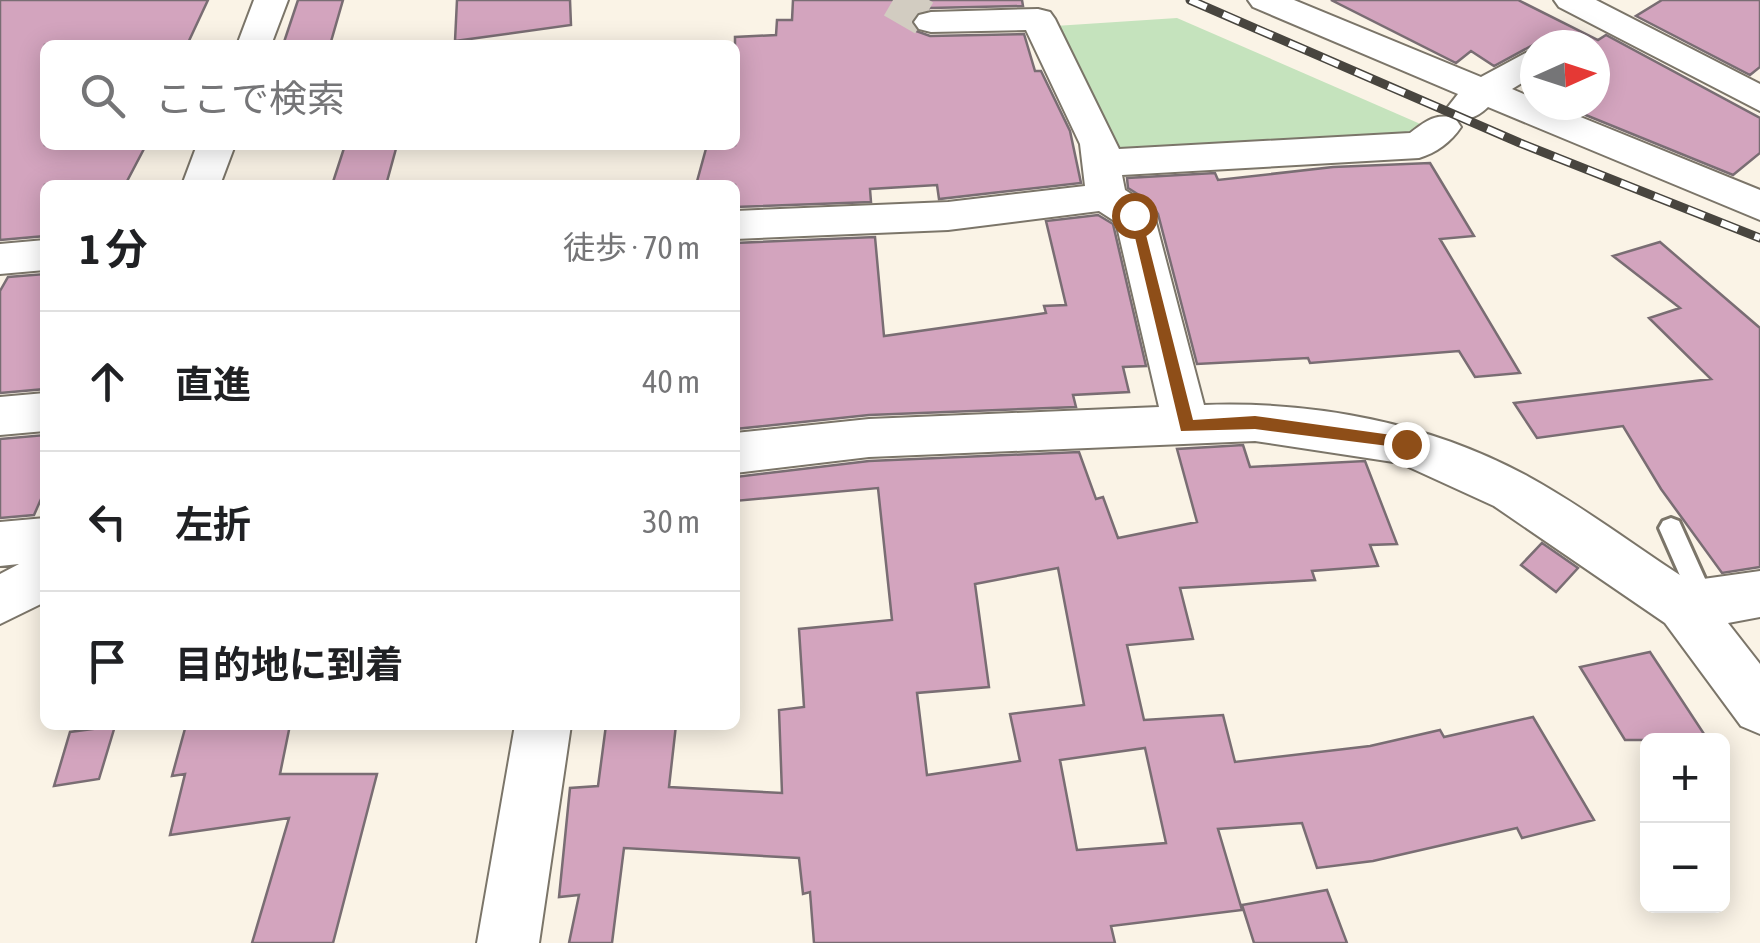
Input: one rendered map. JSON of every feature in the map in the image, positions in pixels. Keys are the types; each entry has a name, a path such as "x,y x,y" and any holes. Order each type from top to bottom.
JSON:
{"street":[{"path":"256,40 271,0"},
{"path":"1264,0 1462,110 1760,206"},
{"path":"1571,0 1616,8 1760,100"},
{"path":"1581,30 1616,8"},
{"path":"931,22 1038,19 1099,144 1103,180 1134,215 1186,427"},
{"path":"740,225 948,216 1103,180 1419,146 1520,69"},
{"path":"203,180 214,150"},
{"path":"0,259 40,256"},
{"path":"0,416 40,412"},
{"path":"740,452 869,438 1255,422 1406,444 1511,490 1694,604 1760,706"},
{"path":"0,544 40,540"},
{"path":"0,600 40,577"},
{"path":"1694,604 1760,594"},
{"path":"508,943 541,730"}],"lane":[{"path":"1671,528 1694,604"}],"green space":[{"path":"1177,18 1425,126 1411,141 1111,155 1055,26"}],"building":[{"path":"0,0 208,0 189,40 40,40 40,150 143,150 128,180 40,180 40,236 0,240"},
{"path":"298,0 343,0 331,40 285,40"},
{"path":"457,0 570,0 571,25 455,40"},
{"path":"793,0 1022,0 1023,6 930,8 916,13 910,22 916,31 930,36 1024,34 1035,71 1041,71 1070,131 1081,183 939,199 937,185 870,189 871,202 740,207 740,180 697,180 706,150 740,150 740,40 735,37 776,35 777,20 792,20"},
{"path":"1331,0 1518,0 1578,30 1520,30 1520,52 1494,66 1471,51 1456,63"},
{"path":"1662,0 1760,0 1760,67 1750,75 1636,16"},
{"path":"1610,37 1760,118 1760,153 1733,175 1598,120 1610,120"},
{"path":"343,150 396,150 387,180 334,180"},
{"path":"1430,163 1474,236 1440,239 1520,373 1475,377 1459,351 1310,363 1308,358 1197,364 1158,214 1150,202 1128,188 1127,178 1215,173 1218,180 1333,167"},
{"path":"1098,215 1113,224 1146,366 1123,367 1129,392 1073,395 1076,407 869,415 740,428 740,243 875,237 884,336 1046,313 1044,306 1066,305 1046,221"},
{"path":"1660,242 1760,328 1760,567 1722,573 1661,489 1623,426 1537,438 1514,403 1711,379 1649,318 1680,308 1613,256"},
{"path":"40,274 40,389 0,393 0,291 8,277"},
{"path":"40,435 40,501 34,515 0,518 0,439"},
{"path":"1243,445 1250,467 1365,461 1397,544 1370,545 1378,566 1312,571 1315,580 1180,588 1193,639 1127,645 1144,720 1223,715 1235,762 1370,746 1440,730 1444,737 1533,717 1594,820 1522,838 1517,828 1373,861 1317,868 1302,823 1218,829 1242,910 1111,926 1115,943 814,943 810,892 803,894 799,858 624,848 612,943 569,943 579,895 559,897 570,788 598,786 605,730 675,730 669,787 782,793 779,710 804,707 799,629 892,620 878,488 740,501 740,476 869,461 1079,452 1096,499 1103,497 1118,538 1197,522 1177,449","holes":["1058,568 1084,705 1010,714 1020,761 927,775 917,693 989,687 975,584","1145,748 1166,843 1077,850 1060,760"]},
{"path":"1542,543 1578,568 1556,592 1521,565"},
{"path":"1650,652 1703,733 1640,733 1640,740 1625,740 1580,667"},
{"path":"114,730 99,779 54,786 70,732"},
{"path":"185,730 289,730 280,774 377,774 333,943 252,943 289,818 170,835 185,774 172,776"},
{"path":"1327,890 1347,943 1254,943 1242,905"}],"tunnel":[{"path":"893,0 931,22"}],"railway":[{"path":"1190,0 1520,143 1760,238"}],"route":[{"path":"1134,215 1186,427 1255,422 1406,444"}]}
